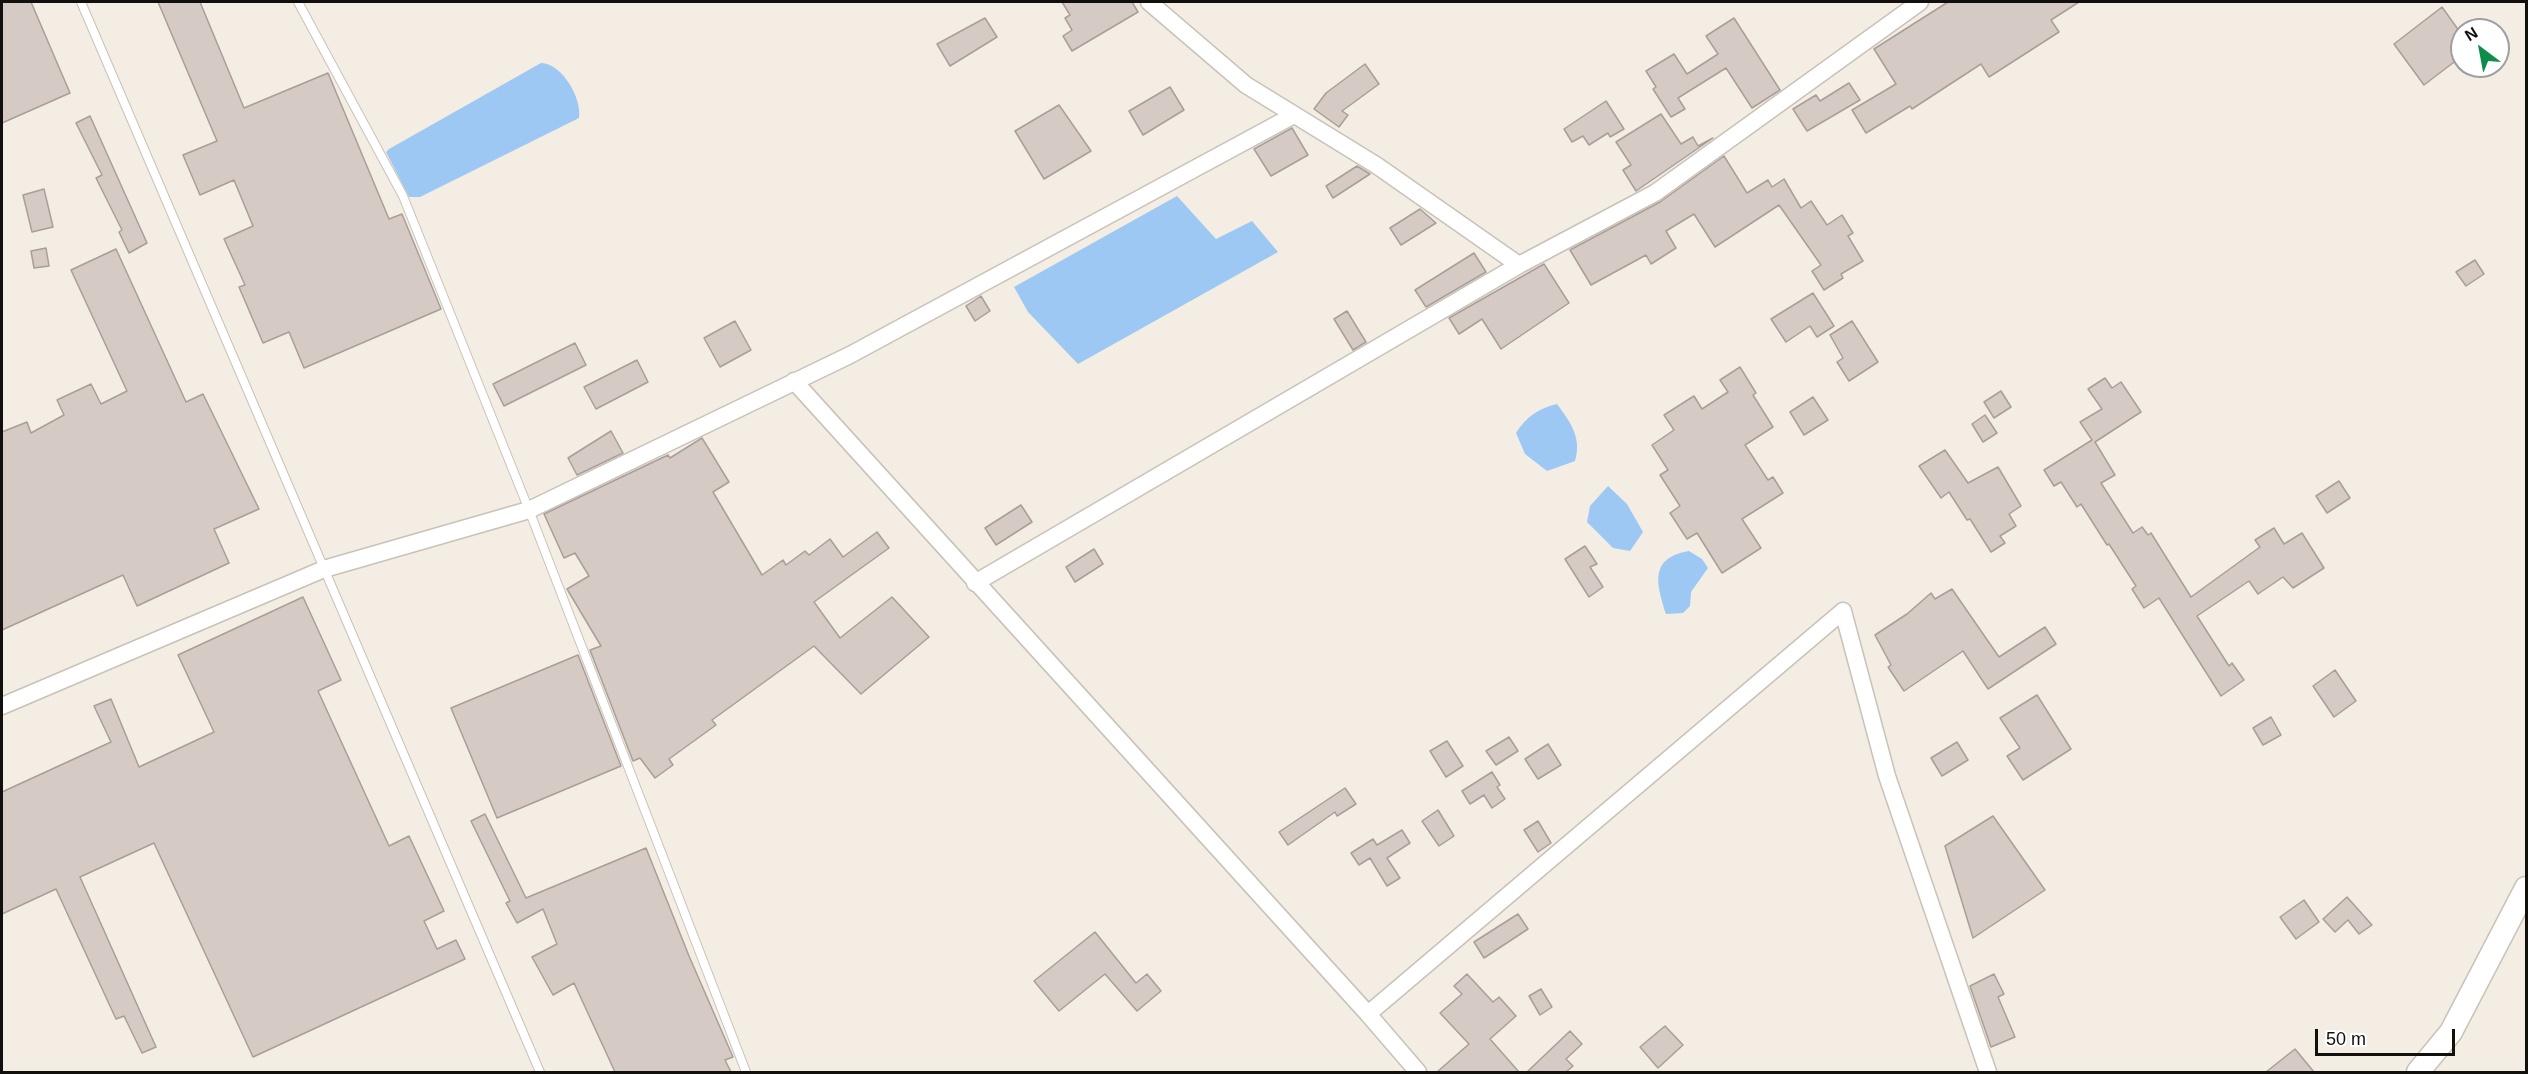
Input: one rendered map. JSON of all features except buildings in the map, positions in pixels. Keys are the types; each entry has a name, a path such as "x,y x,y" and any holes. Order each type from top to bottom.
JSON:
{"main road":[{"path":"2418,1072 2451,1032 2526,888"}],"street":[{"path":"1149,2 1246,85 1376,165 1519,265"},
{"path":"975,583 1519,265 1655,193 1920,2"},
{"path":"2,706 324,569 529,510 860,349 1294,115"},
{"path":"795,381 1418,1072"},
{"path":"1368,1014 1843,611 1887,776 1988,1072"}],"lane":[{"path":"81,2 540,1072"},
{"path":"298,2 403,196 529,510 747,1072"}],"water":[{"path":"541,63 557,69 569,84 577,102 579,118 420,197 409,197 386,152"},
{"path":"1177,196 1216,239 1252,221 1278,252 1078,364 1028,312 1014,287"},
{"path":"1557,404 1574,431 1577,453 1575,461 1547,471 1525,454 1516,433 1534,414"},
{"path":"1608,486 1627,504 1643,532 1630,551 1613,548 1587,522 1590,506"},
{"path":"1689,551 1702,559 1708,568 1691,592 1690,606 1683,613 1666,614 1660,593 1661,566 1676,555"}]}
